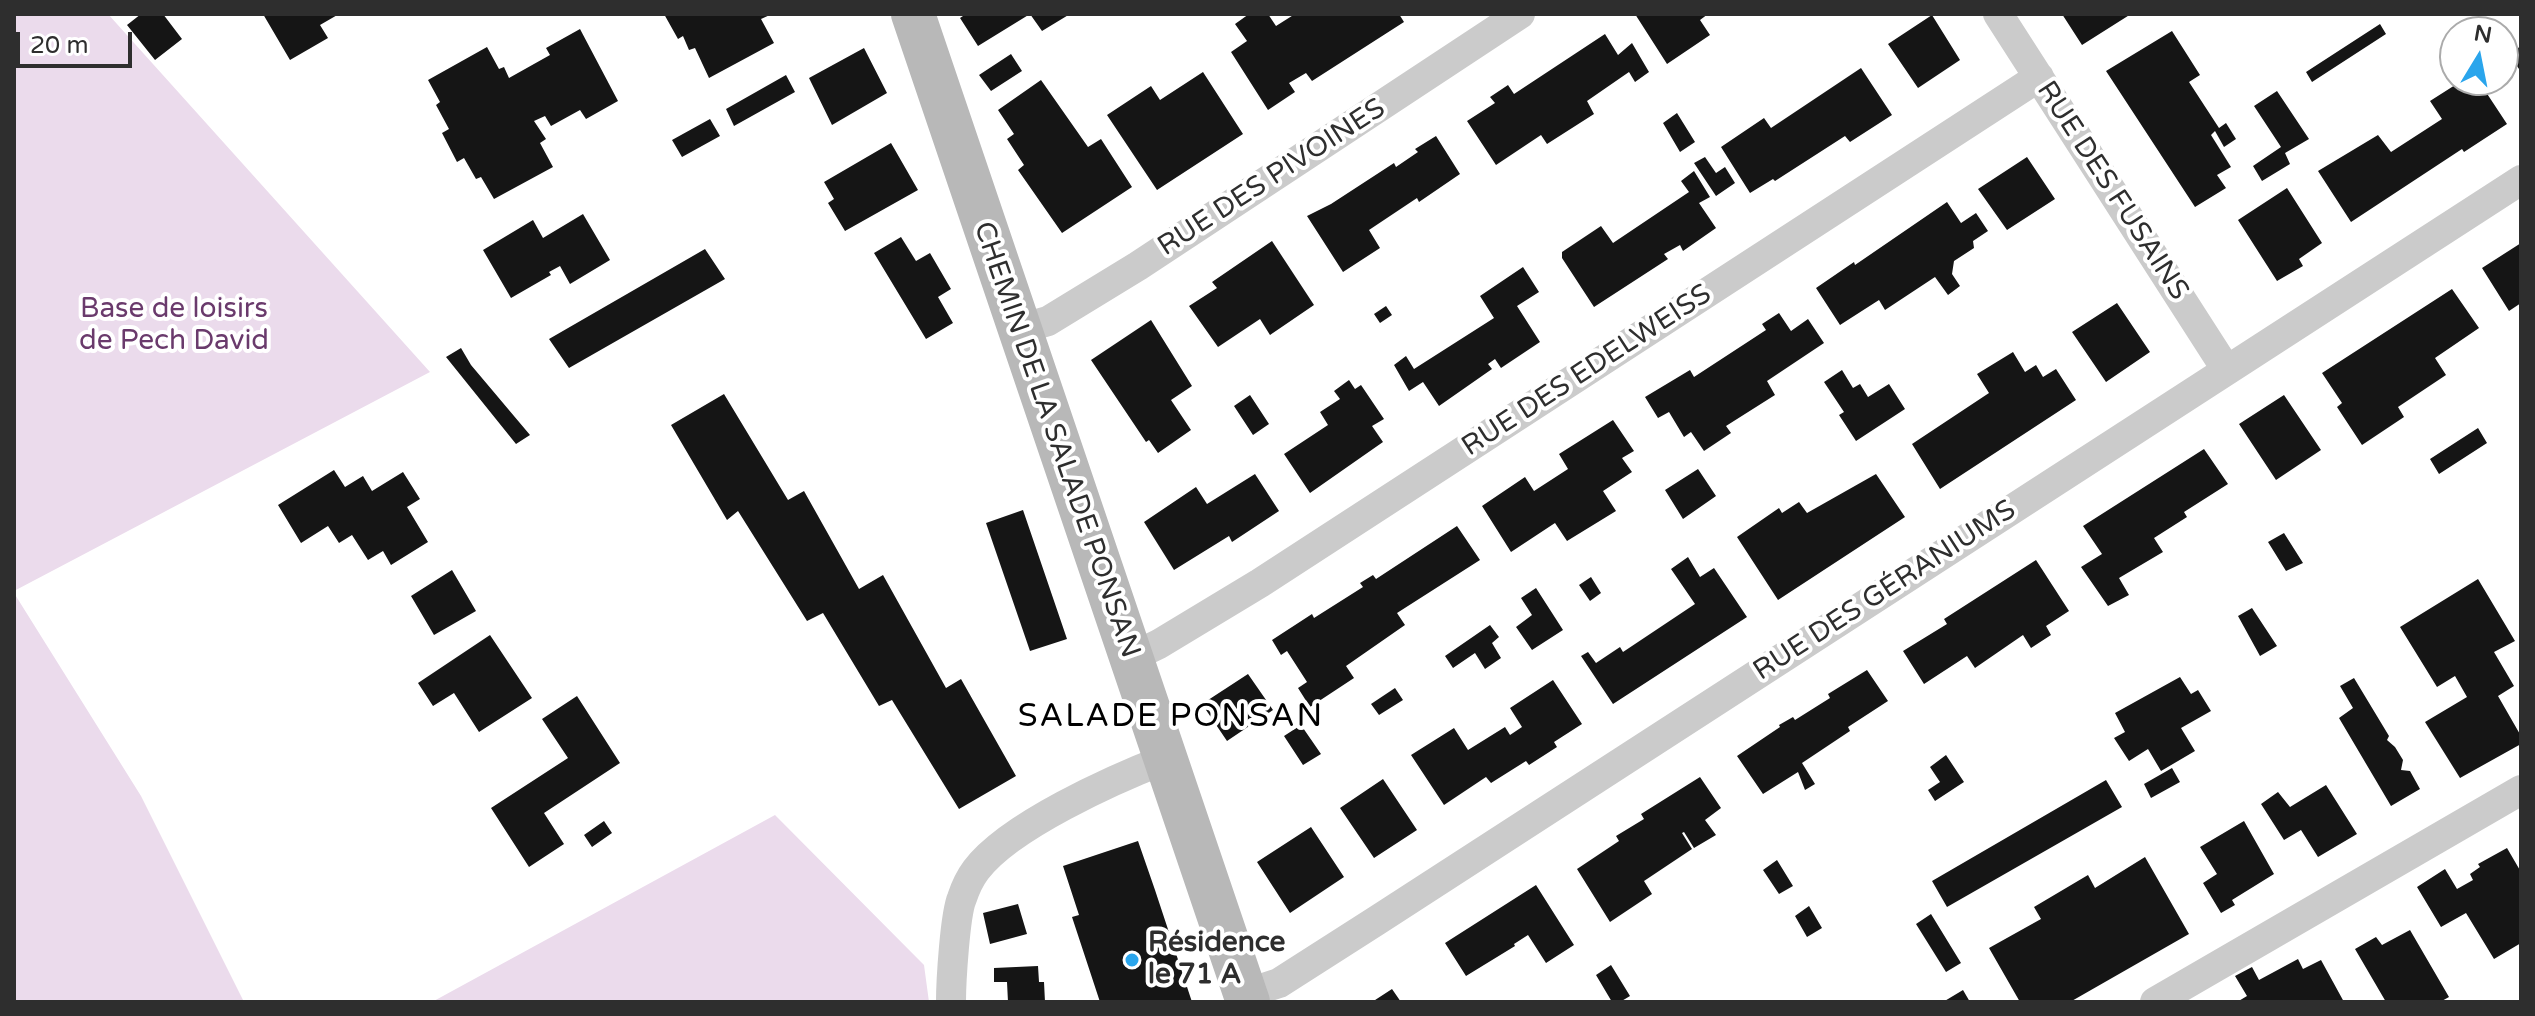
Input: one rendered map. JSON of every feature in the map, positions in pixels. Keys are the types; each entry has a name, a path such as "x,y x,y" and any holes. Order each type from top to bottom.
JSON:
{"street":[{"name":"CHEMIN DE LA SALADE PONSAN","path":"913,14 1017,330 1059,445 1246,998"},
{"name":"RUE DES PIVOINES","path":"1017,330 1048,321 1138,266 1520,14"},
{"name":"RUE DES FUSAINS","path":"1998,14 2226,369"},
{"name":"RUE DES EDELWEISS","path":"1130,658 1260,583 2039,77"},
{"name":"RUE DES GÉRANIUMS","path":"1246,998 1279,983 1352,937 2521,180"},
{"path":"951,1002 960,901 975,870 1033,822 1138,769 1166,759"},
{"path":"2155,1002 2521,790"}],"green space":[{"name":"Base de loisirs de Pech David","path":"14,14 108,14 430,372 14,591"},
{"path":"14,593 141,796 244,1002 14,1002"},
{"path":"775,815 924,965 929,1002 432,1002"}],"building":[{"path":"141,14 163,14 182,39 155,60 127,25"},
{"path":"263,14 339,14 320,25 328,38 290,60"},
{"path":"664,14 772,14 761,19 774,43 709,78 695,48 689,50 683,36 678,39"},
{"path":"966,14 1030,14 978,46 960,18"},
{"path":"1030,14 1070,14 1042,31"},
{"path":"1249,14 1268,14 1276,26 1295,14 1399,14 1404,22 1312,81 1306,73 1289,83 1295,92 1268,110 1231,52 1247,41 1235,24"},
{"path":"1635,14 1708,14 1700,20 1710,35 1667,64"},
{"path":"2062,14 2131,14 2082,45"},
{"path":"1932,15 1960,60 1918,88 1888,44"},
{"path":"2380,24 2386,34 2312,82 2306,72"},
{"path":"580,29 618,101 586,119 580,110 551,126 545,116 534,121 546,139 540,143 553,167 494,199 481,177 476,179 464,158 457,162 442,133 449,129 436,105 440,102 428,80 487,47 499,69 504,67 509,78 550,55 546,48"},
{"path":"2172,31 2200,75 2189,82 2219,128 2226,123 2236,139 2224,147 2215,131 2211,135 2231,167 2217,175 2226,188 2195,207 2106,71"},
{"path":"1605,34 1618,55 1632,43 1649,72 1635,82 1629,72 1587,101 1594,114 1547,144 1541,135 1496,165 1467,121 1495,103 1490,97 1508,85 1514,94"},
{"path":"2521,46 2521,72 2519,69"},
{"path":"864,48 887,93 832,125 809,78"},
{"path":"1011,54 1022,71 991,91 979,75"},
{"path":"1861,68 1892,115 1850,142 1845,136 1775,181 1773,179 1750,193 1721,147 1764,118 1771,128"},
{"path":"1203,72 1243,134 1157,190 1107,115 1151,86 1160,100"},
{"path":"786,75 795,92 734,126 726,109"},
{"path":"1041,80 1088,147 1101,139 1132,187 1062,233 1018,170 1024,165 1007,139 1014,134 998,110"},
{"path":"2277,91 2309,139 2285,153 2290,164 2262,181 2253,166 2281,147 2254,106"},
{"path":"2439,95 2489,96 2507,124 2464,152 2462,149 2351,222 2318,171 2378,135 2391,152 2442,119 2430,101"},
{"path":"1677,113 1695,142 1680,152 1663,123"},
{"path":"710,119 720,136 682,157 672,140"},
{"path":"1436,136 1460,174 1369,230 1380,248 1343,272 1307,216 1394,163 1396,167 1418,152 1415,149"},
{"path":"891,143 918,190 845,231 828,203 834,199 824,182"},
{"path":"1705,157 1716,173 1725,167 1735,183 1716,196 1694,163"},
{"path":"2027,157 2055,199 2007,230 1978,189"},
{"path":"1694,171 1710,197 1699,203 1716,228 1683,251 1680,245 1664,254 1668,259 1594,307 1562,258 1562,252 1601,226 1613,243 1689,192 1681,181"},
{"path":"2287,188 2322,243 2299,259 2303,266 2277,281 2238,220"},
{"path":"1947,202 1961,223 1976,213 1988,231 1973,241 1974,248 1954,261 1952,274 1960,286 1948,295 1935,277 1885,310 1879,300 1840,325 1816,288"},
{"path":"583,214 610,260 570,284 560,266 549,272 551,275 511,298 483,250 533,220 543,238"},
{"path":"901,237 916,261 930,253 951,289 938,297 953,323 926,339 874,253"},
{"path":"1272,241 1314,305 1270,335 1260,319 1218,347 1189,306 1217,288 1212,282"},
{"path":"2521,243 2521,303 2509,311 2482,268"},
{"path":"705,249 725,279 569,368 549,339"},
{"path":"1523,267 1539,292 1517,306 1540,342 1501,368 1495,359 1488,364 1492,369 1439,406 1423,382 1409,391 1394,365 1406,356 1414,369 1494,318 1480,296"},
{"path":"2452,289 2479,328 2435,358 2446,375 2398,407 2404,417 2362,445 2337,407 2342,403 2322,373"},
{"path":"2117,303 2150,352 2106,382 2072,332"},
{"path":"1386,306 1392,315 1380,323 1374,314"},
{"path":"1779,313 1791,331 1808,319 1824,343 1767,381 1775,395 1726,426 1731,433 1704,451 1691,432 1684,437 1669,412 1658,418 1645,397 1690,370 1694,377 1766,330 1762,324"},
{"path":"1151,320 1192,386 1171,400 1191,430 1158,453 1149,440 1146,442 1091,360"},
{"path":"461,348 471,365 530,435 516,444 446,357"},
{"path":"2013,352 2025,372 2036,365 2043,377 2056,369 2076,400 1940,489 1912,444 1989,393 1977,374"},
{"path":"1842,370 1853,388 1860,384 1868,397 1889,384 1905,409 1856,441 1839,415 1844,412 1824,382"},
{"path":"1349,380 1355,389 1361,385 1384,419 1372,426 1383,442 1310,493 1284,454 1328,425 1320,412 1340,399 1334,391"},
{"path":"724,394 788,500 804,491 859,589 883,575 946,688 961,679 1016,776 959,809 892,700 879,706 823,613 807,621 738,511 727,520 671,425"},
{"path":"1250,395 1269,424 1253,435 1234,406"},
{"path":"2284,395 2321,450 2276,480 2239,424"},
{"path":"1613,420 1634,451 1622,458 1632,472 1603,491 1616,511 1567,541 1555,523 1511,552 1482,506 1525,477 1534,491 1568,469 1559,454"},
{"path":"2478,428 2487,443 2439,474 2430,459"},
{"path":"2204,449 2228,484 2184,512 2187,517 2154,538 2163,552 2119,578 2129,595 2108,606 2081,567 2102,554 2083,526"},
{"path":"1698,469 1716,496 1683,519 1665,490"},
{"path":"334,470 345,487 363,476 372,491 403,472 420,499 407,507 428,542 391,565 383,551 368,560 352,535 339,543 328,526 301,543 278,505"},
{"path":"1255,474 1279,511 1232,542 1229,536 1174,570 1144,522 1196,487 1207,504"},
{"path":"1876,474 1905,517 1778,600 1737,537 1779,508 1782,513 1799,502 1807,513"},
{"path":"1023,510 1067,639 1030,651 986,523"},
{"path":"1457,526 1480,560 1397,613 1405,625 1346,666 1354,678 1310,707 1298,688 1307,682 1287,651 1281,655 1272,640 1312,614 1314,618 1363,587 1360,583 1373,575 1376,579"},
{"path":"2284,533 2303,563 2286,571 2268,542"},
{"path":"1688,557 1700,577 1714,568 1747,617 1613,704 1581,656 1588,652 1596,663 1620,647 1623,652 1695,604 1671,569"},
{"path":"2036,560 2069,611 2046,626 2051,635 2031,648 2023,635 1975,668 1967,656 1924,684 1903,651 1947,624 1944,619"},
{"path":"452,570 476,611 434,635 411,596"},
{"path":"1591,577 1601,593 1590,601 1579,585"},
{"path":"2478,579 2515,641 2494,652 2514,686 2498,696 2521,736 2521,744 2460,778 2425,722 2467,697 2455,676 2437,687 2400,627"},
{"path":"1536,588 1563,630 1532,650 1516,627 1532,615 1521,598"},
{"path":"2252,608 2277,646 2260,656 2238,616"},
{"path":"1490,625 1499,637 1492,643 1501,658 1485,669 1475,653 1453,668 1445,656"},
{"path":"490,635 532,698 479,732 454,693 433,706 418,683"},
{"path":"1867,670 1888,701 1802,763 1815,784 1805,790 1798,772 1763,794 1737,756 1779,725 1793,717 1795,720 1830,698 1828,694"},
{"path":"1248,674 1273,710 1227,741 1202,704"},
{"path":"2180,677 2191,694 2198,690 2211,711 2181,728 2195,751 2161,771 2148,749 2129,761 2114,738 2125,732 2115,713"},
{"path":"2354,678 2389,736 2387,740 2403,760 2401,770 2410,771 2420,789 2391,806 2339,718 2353,708 2340,686"},
{"path":"1553,680 1582,724 1554,742 1557,747 1529,765 1526,761 1491,783 1486,777 1444,805 1411,755 1454,728 1468,750 1505,727 1510,735 1522,727 1510,708"},
{"path":"1395,688 1403,700 1379,715 1371,704"},
{"path":"577,696 620,763 544,813 564,844 529,867 491,808 568,758 542,719"},
{"path":"1301,725 1321,754 1303,765 1284,736"},
{"path":"1946,755 1964,782 1935,801 1928,790 1940,782 1930,767"},
{"path":"2172,768 2180,782 2151,798 2144,784"},
{"path":"1700,777 1721,808 1705,820 1716,835 1694,848 1682,833 1692,849 1644,881 1652,894 1610,922 1577,869 1619,841 1616,836 1644,819 1641,814"},
{"path":"1383,779 1417,830 1374,858 1340,808"},
{"path":"2106,780 2122,807 1947,907 1932,881"},
{"path":"2326,785 2357,834 2318,857 2301,830 2284,840 2261,804 2278,792 2290,807"},
{"path":"604,821 612,833 592,847 584,835"},
{"path":"2244,821 2274,874 2232,900 2235,905 2221,913 2203,883 2217,874 2200,847"},
{"path":"1311,827 1344,877 1290,913 1257,862"},
{"name":"Résidence le 71 A","path":"1138,841 1192,1002 1100,1002 1072,917 1079,915 1063,866"},
{"path":"2507,848 2521,872 2521,943 2494,959 2466,913 2441,927 2417,887 2445,869 2457,889 2473,880 2470,874 2480,867 2478,864"},
{"path":"2145,857 2189,934 2070,1002 2020,1002 1989,948 2041,919 2034,907 2088,875 2095,888"},
{"path":"1777,860 1793,886 1779,894 1763,870"},
{"path":"1536,885 1574,945 1546,963 1528,935 1466,976 1445,943"},
{"path":"1018,904 1027,934 990,944 983,913"},
{"path":"1809,906 1822,928 1807,937 1795,916"},
{"path":"1931,914 1961,963 1946,972 1916,924"},
{"path":"2410,930 2449,997 2440,1002 2386,1002 2355,949 2376,937 2382,945"},
{"path":"2298,959 2303,969 2321,960 2344,1002 2237,1002 2247,996 2235,976 2252,967 2259,980"},
{"path":"1611,965 1630,996 1620,1002 1612,1002 1596,975"},
{"path":"1038,966 1039,982 1044,982 1045,1002 1008,1002 1007,982 994,982 994,968"},
{"path":"1392,989 1401,1002 1372,1002"},
{"path":"1963,990 1970,1002 1943,1002"}],"place":[{"name":"Résidence le 71 A","path":"1132,960"}],"district":[{"name":"SALADE PONSAN","path":"1171,718"}]}
